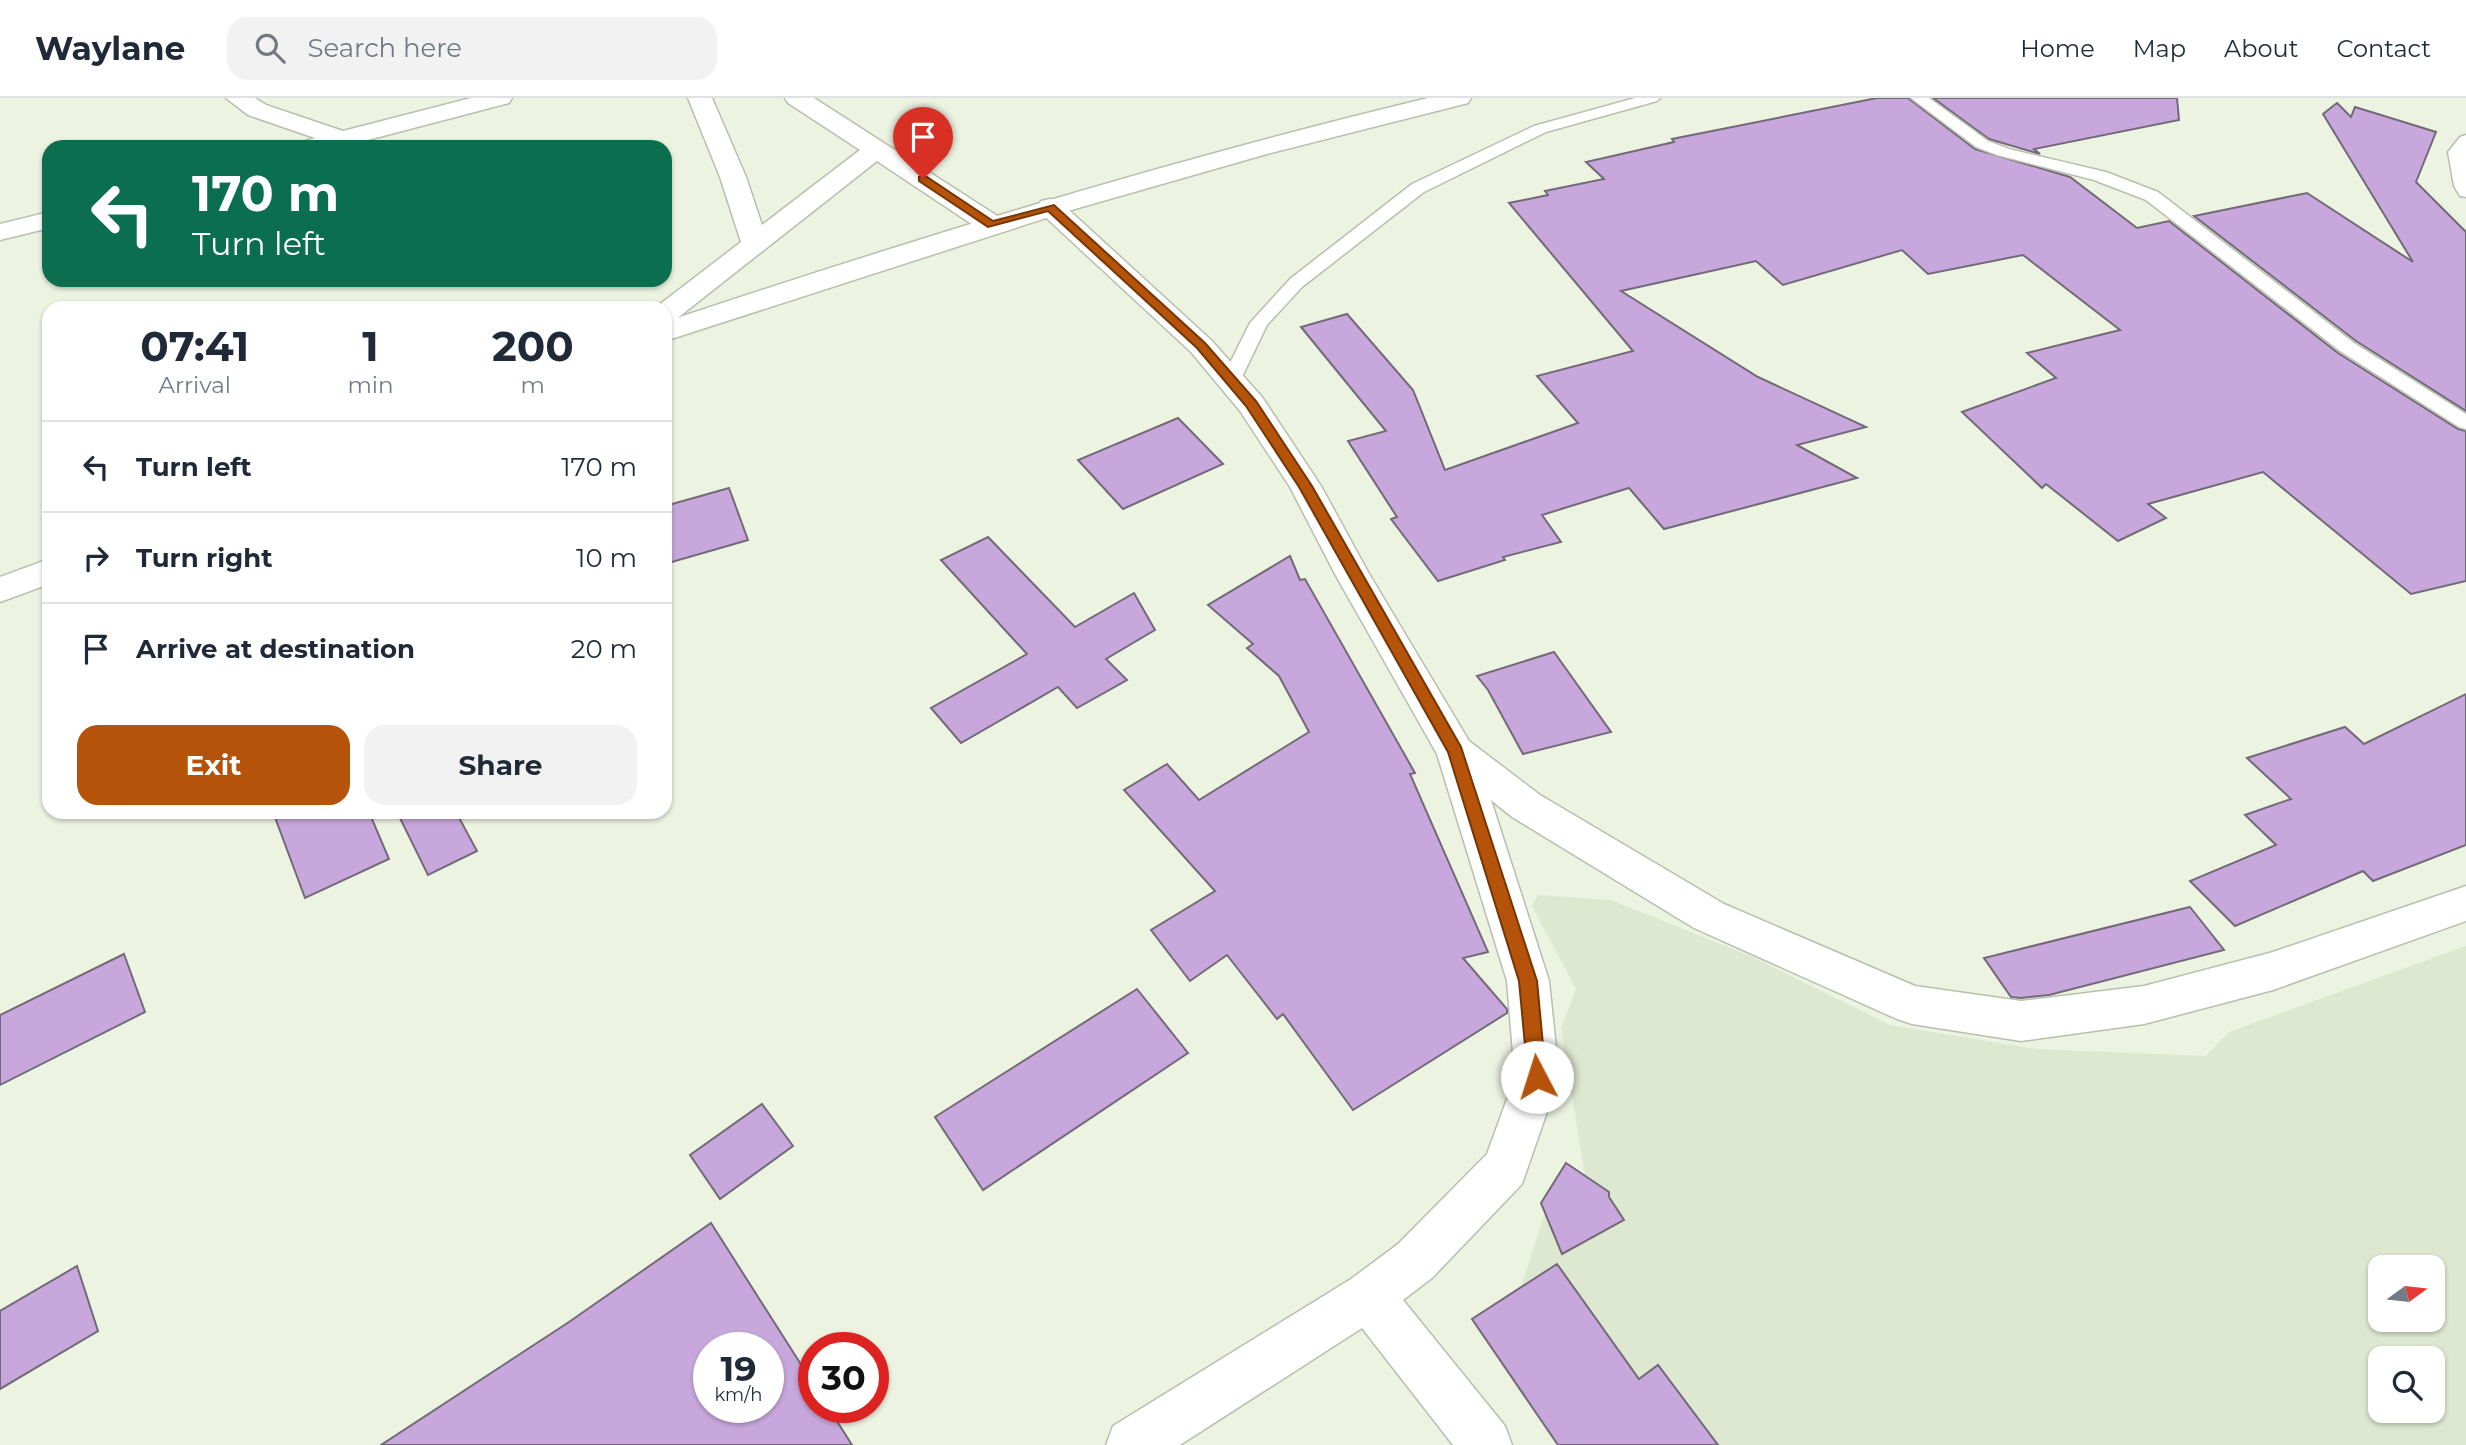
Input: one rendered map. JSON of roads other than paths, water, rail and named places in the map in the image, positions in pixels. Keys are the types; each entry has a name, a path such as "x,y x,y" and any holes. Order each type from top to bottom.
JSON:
{"street":[{"path":"238,98 257,110 341,139"},
{"path":"337,140 500,98"},
{"path":"700,98 733,177 755,243"},
{"path":"797,98 992,225"},
{"path":"672,330 855,267 1050,207 1319,131 1459,98"},
{"path":"672,308 877,149"},
{"path":"1050,207 1201,346 1251,404 1305,486 1456,752 1528,981 1537,1077 1505,1168 1415,1261 1368,1296 1132,1445"},
{"path":"0,232 42,222"},
{"path":"0,590 42,574"},
{"path":"1456,752 1526,806 1709,916 1912,1004 2021,1021 2144,1005 2260,974 2466,903"},
{"path":"1368,1296 1486,1445"}],"lane":[{"path":"1231,381 1259,323 1296,283 1418,188 1541,129 1652,98"},
{"path":"1919,98 1982,144 2003,152 2100,176 2152,196 2347,347 2466,423"},
{"path":"2466,140 2456,152 2462,186 2466,191"}]}
